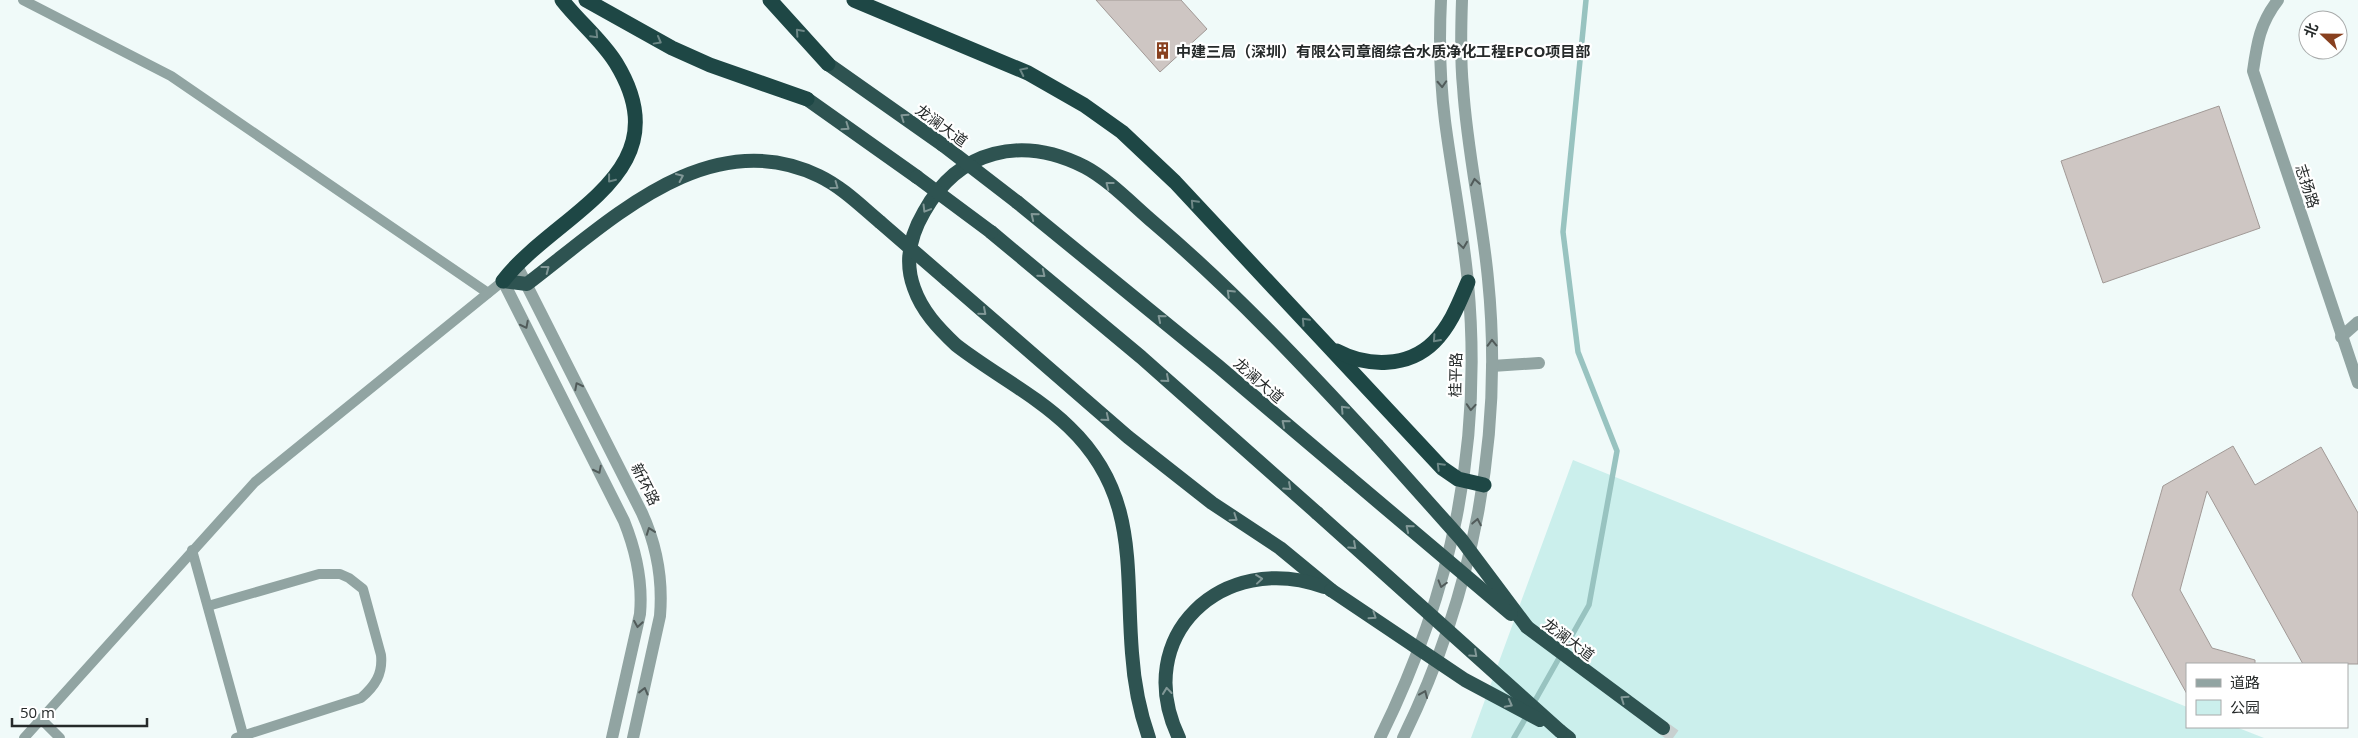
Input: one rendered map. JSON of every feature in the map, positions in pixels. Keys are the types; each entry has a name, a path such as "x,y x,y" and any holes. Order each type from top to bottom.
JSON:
{"highway":[{"path":"562,0 602,43 620,70 633,98 637,127 635,138 624,162 598,195 574,218 516,264 503,281 526,284 639,200 678,177 700,168 720,164 768,161 799,168 828,181 880,222 1114,425 1193,488 1280,548 1332,590 1465,680 1565,734"},
{"path":"586,0 672,48 710,65 807,98 918,177 991,232 1155,370 1565,734"},
{"path":"770,0 828,64"},
{"path":"854,0 1005,62 1066,94 1122,132 1151,159 1442,468 1463,481 1484,485"},
{"name":"龙澜大道","path":"828,64 943,145 1017,202 1211,360 1527,627 1663,728"},
{"path":"1149,738 1139,706 1134,675 1128,550 1118,503 1099,463 1069,427 956,345 941,331 921,304 910,271 910,245 919,220 936,194 958,170 987,155 1016,150 1056,156 1086,168 1142,213 1216,279 1299,361 1462,539 1527,627"},
{"path":"1328,346 1348,357 1364,362 1388,362 1413,355 1427,348 1445,328 1454,314 1468,282"},
{"path":"1179,738 1167,694 1167,662 1178,633 1195,610 1222,590 1236,583 1255,579 1292,580 1332,590"}],"street":[{"name":"桂平路","path":"1380,738 1408,677 1435,606 1450,551 1463,481 1472,390 1472,337 1468,282 1443,96 1441,0"},
{"path":"1403,738 1453,620 1470,555 1484,485 1490,432 1492,366 1488,280 1462,87 1462,0"},
{"name":"志扬路","path":"2278,0 2269,11 2257,39 2253,72 2358,384"},
{"name":"新环路","path":"516,264 642,513 657,554 662,596 660,616 633,738"},
{"path":"503,281 624,521 637,559 641,596 640,614 612,738"},
{"path":"2341,337 2358,322"},
{"path":"1492,366 1539,363"}],"lane":[{"path":"24,0 171,76 488,293"},
{"path":"24,738 192,550 262,475 503,281"},
{"path":"192,550 241,737 350,703 361,698 376,684 382,665 381,655 367,598 363,589 349,578 329,572 208,606"},
{"path":"41,719 60,738"}],"green space":[{"path":"1573,460 2186,707 2186,728 2239,728 2264,738 1471,738"}],"building":[{"name":"中建三局（深圳）有限公司章阁综合水质净化工程EPCO项目部","path":"1096,0 1181,0 1207,29 1160,72"},
{"path":"2219,106 2260,228 2103,283 2061,161"},
{"path":"2233,446 2255,485 2321,447 2358,513 2358,664 2302,663 2207,491 2180,590 2212,648 2255,660 2255,663 2186,663 2186,692 2132,595 2163,486"}],"waterway":[{"path":"1532,706 1589,605 1617,451 1578,352 1563,232 1586,0"},
{"path":"1514,738 1528,714"}],"tunnel":[{"path":"1663,728 1677,738"}],"place":[{"name":"中建三局（深圳）有限公司章阁综合水质净化工程EPCO项目部","path":"1162,51"}]}
